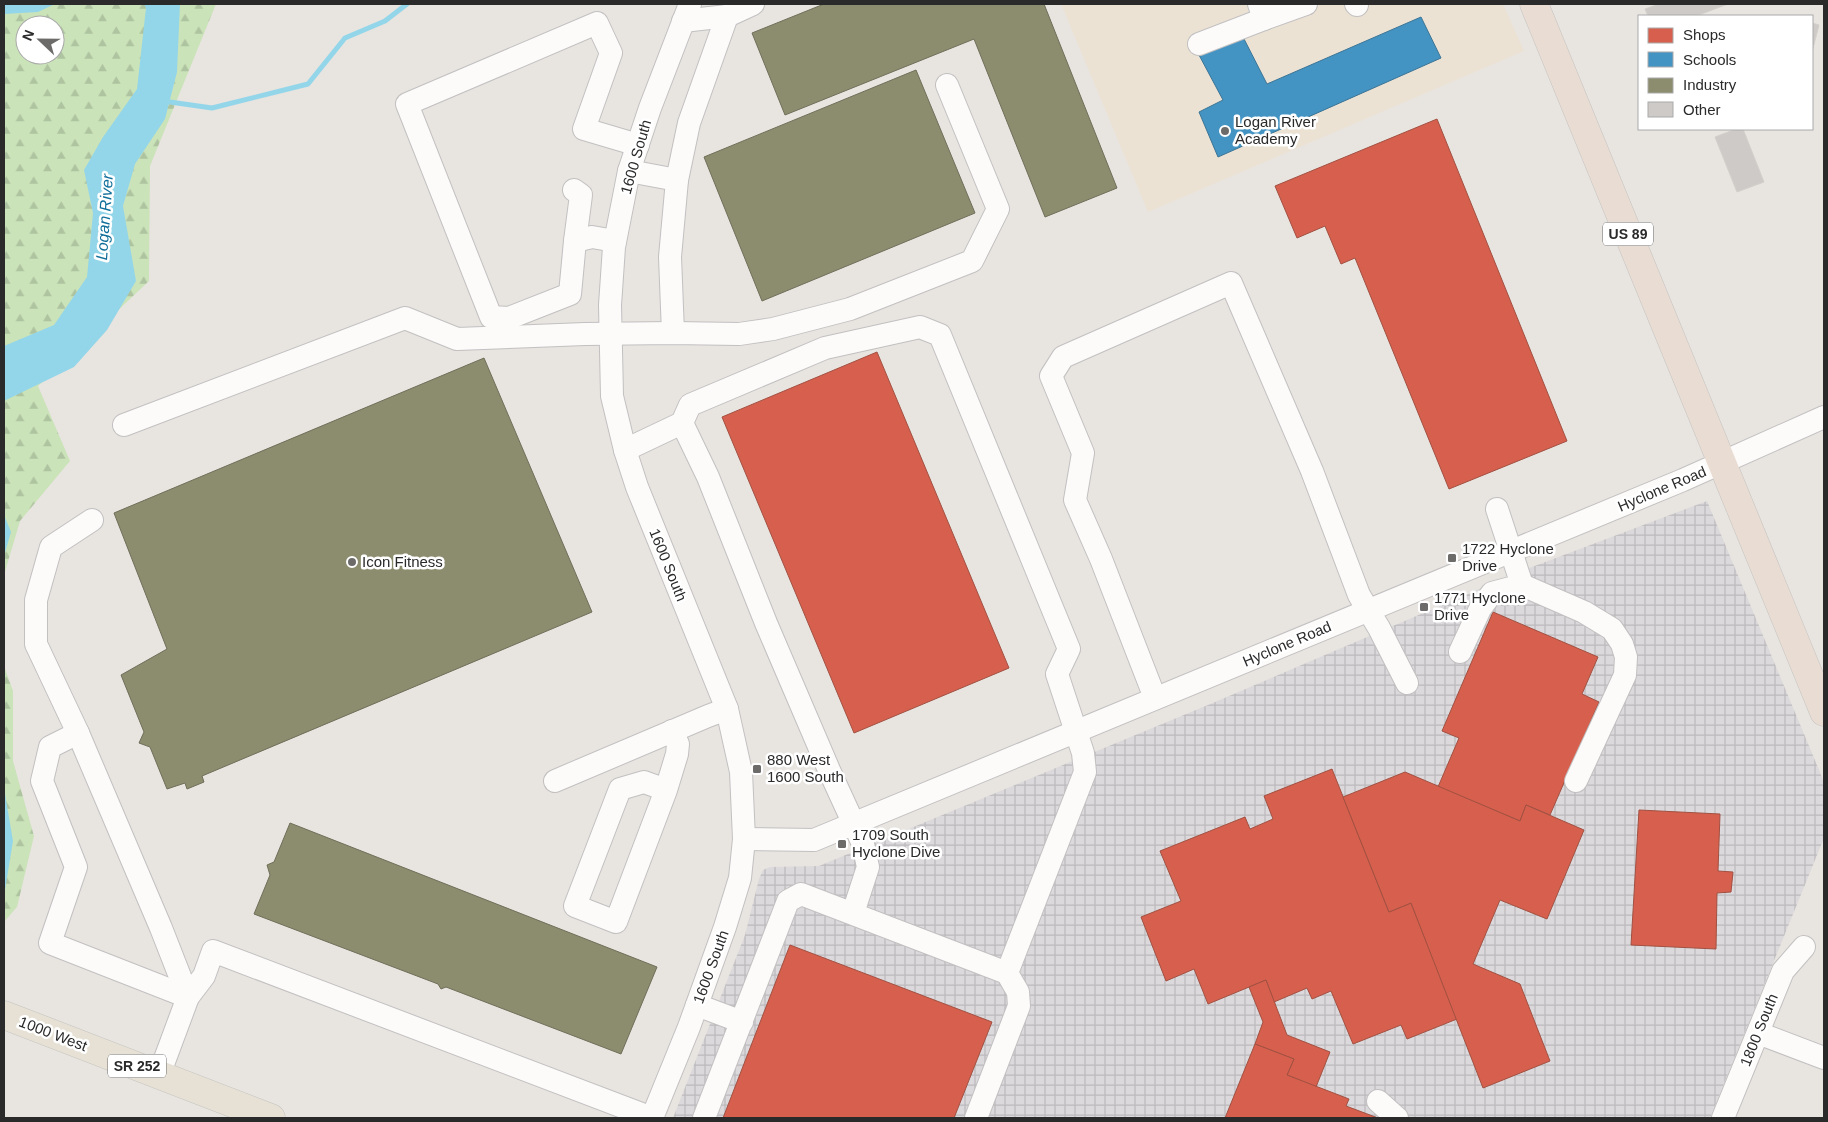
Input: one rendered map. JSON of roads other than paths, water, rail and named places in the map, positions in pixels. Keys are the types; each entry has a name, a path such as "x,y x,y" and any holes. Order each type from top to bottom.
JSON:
{"highway":[{"name":"US 89","path":"1534,4 1824,712"}],"main road":[{"name":"1000 West","path":"4,1015 271,1118"}],"street":[{"path":"687,12 727,16 753,4"},
{"path":"1199,44 1261,11 1306,4"},
{"name":"1600 South","path":"652,1118 726,927 740,878 744,839 741,772 727,709 636,486 612,396 610,305 615,241 629,171 650,108 687,12"},
{"path":"673,333 670,257 677,180 689,123 727,16"},
{"path":"574,190 581,195 570,294 509,318 491,317 407,104 597,23 611,53 584,128 638,145"},
{"path":"124,425 405,318 457,339 611,334 739,334 773,329 850,309 972,261 998,209 947,85"},
{"path":"629,171 677,180"},
{"path":"575,241 592,237 615,241"},
{"path":"1155,698 1102,559 1075,500 1083,453 1051,376 1063,357 1231,283 1312,471 1359,595 1380,628 1407,682"},
{"path":"625,450 682,423 690,405 825,348 920,327 940,335 1069,649 1057,674 1083,753 1085,772 1007,973"},
{"name":"Hyclone Road","path":"744,839 814,840 1512,552 1722,464 1824,417"},
{"path":"682,423 708,477 766,623 863,844 868,867 853,914"},
{"path":"1497,509 1522,585"},
{"path":"92,520 51,547 36,600 36,644 78,733 161,928 188,997"},
{"path":"1460,652 1480,608 1492,592 1522,585 1584,612 1612,629 1622,644 1626,656 1625,675 1576,781"},
{"path":"556,781 727,709"},
{"path":"666,790 644,782 620,789 575,906 616,922 666,790 677,754 678,744 672,731"},
{"path":"78,733 50,747 42,781 76,867 50,943 188,997"},
{"path":"704,1118 788,901 801,894 1007,973 1018,992 1019,1006 976,1118"},
{"name":"1800 South","path":"1723,1118 1783,971 1804,947"},
{"path":"159,1075 188,997 204,976 213,951 652,1118"},
{"path":"697,1005 742,1022"},
{"path":"1758,1033 1824,1058"},
{"path":"1378,1101 1397,1118"}],"water":[{"path":"4,4 55,4 38,12 4,14"},
{"name":"Logan River","path":"144,4 180,4 177,72 165,119 135,164 123,206 136,281 107,330 74,367 4,401 4,346 54,325 87,277 93,213 84,170 103,137 137,89 146,8"},
{"path":"4,515 11,532 4,556"},
{"path":"4,788 13,841 4,896"}],"waterway":[{"path":"163,101 212,108 308,84 345,38 385,21 407,4"}],"place":[{"name":"Logan River Academy","path":"1225,131"},
{"name":"1722 Hyclone Drive","path":"1452,558"},
{"name":"Icon Fitness","path":"352,562"},
{"name":"1771 Hyclone Drive","path":"1424,607"},
{"name":"880 West 1600 South","path":"757,769"},
{"name":"1709 South Hyclone Dive","path":"842,844"}]}
